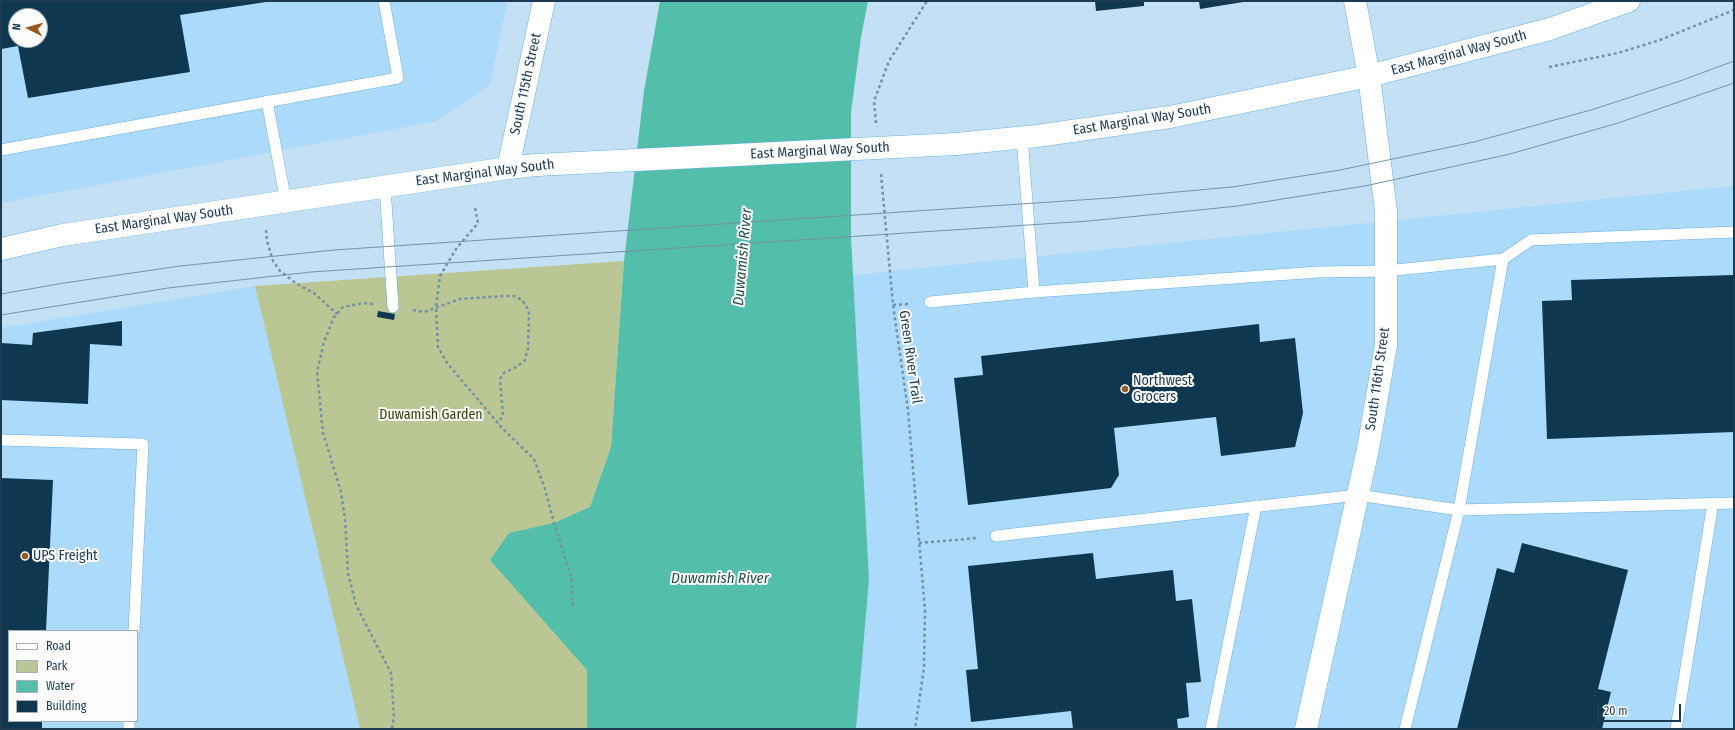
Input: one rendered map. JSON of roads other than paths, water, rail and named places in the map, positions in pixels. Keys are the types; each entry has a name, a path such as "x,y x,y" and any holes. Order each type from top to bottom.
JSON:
{"street":[{"name":"South 115th Street","path":"508,168 544,1"},
{"name":"South 116th Street","path":"1306,729 1368,449 1386,345 1386,211 1370,76 1355,1"},
{"name":"East Marginal Way South","path":"1,249 63,235 508,168 536,165 956,144 1022,138 1170,117 1370,76 1550,29 1629,1"}],"lane":[{"path":"1,150 398,78 384,1"},
{"path":"267,101 286,202"},
{"path":"1022,138 1034,292"},
{"path":"385,187 393,307"},
{"path":"930,302 1034,292 1319,272 1386,271 1503,259 1531,240 1734,232"},
{"path":"1405,729 1459,510 1503,259"},
{"path":"1,440 143,444 134,630"},
{"path":"996,536 1358,495 1459,510 1734,503"},
{"path":"1676,729 1713,503"},
{"path":"1211,729 1256,506"}],"water":[{"name":"Duwamish River","path":"660,1 868,1 861,37 851,112 851,236 869,580 856,729 587,729 587,670 490,560 509,533 554,523 590,507 611,447 624,261 644,91"}],"tram line":[{"path":"1,294 180,266 334,250 1110,198 1232,187 1340,170 1474,142 1591,110 1680,81 1734,61"},
{"path":"1,315 168,288 311,272 1089,221 1238,206 1365,186 1510,154 1618,123 1734,83"}],"place":[{"name":"Northwest Grocers","path":"1125,389"},
{"name":"UPS Freight","path":"25,556"}],"park label":[{"name":"Duwamish Garden","path":"431,415"}]}
